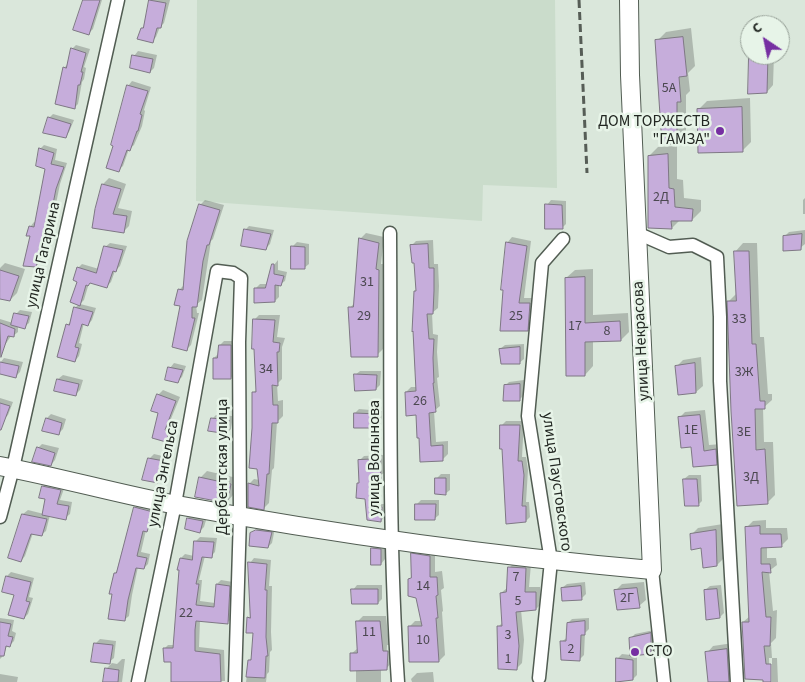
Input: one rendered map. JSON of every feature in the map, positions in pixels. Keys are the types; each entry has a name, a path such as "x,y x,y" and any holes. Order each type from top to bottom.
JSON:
{"street":[{"name":"улица Гагарина","path":"0,517 6,467 118,0"},
{"name":"улица Некрасова","path":"629,0 630,75 652,570 664,682"},
{"name":"улица Волынова","path":"390,233 393,600 398,682"},
{"path":"638,233 669,247 693,245 717,257 720,317 720,381 736,682"},
{"name":"улица Паустовского","path":"539,678 551,561 528,416 542,263 563,239"},
{"name":"улица Энгельса","path":"138,682 175,504 217,271"},
{"name":"Дербентская улица","path":"217,271 233,274 241,278 239,342 240,516 236,682"},
{"path":"6,467 175,504 392,541 551,561 652,570"}],"shaded area":[{"path":"197,0 555,0 557,188 483,185 482,221 196,201"}],"building":[{"path":"83,0 100,0 89,35 73,30"},
{"path":"149,0 166,3 161,28 157,28 153,43 137,39 141,28 143,28"},
{"path":"683,37 687,76 679,77 681,102 677,102 677,143 662,145 655,40"},
{"path":"71,48 86,53 80,85 78,85 75,109 55,104 63,67 66,68"},
{"path":"132,55 153,59 150,73 130,68"},
{"path":"749,65 768,65 767,93 748,94"},
{"path":"127,85 148,91 140,114 142,115 138,131 130,151 127,150 119,172 106,168"},
{"name":"ДОМ ТОРЖЕСТВ \"ГАМЗА\"","path":"742,107 743,152 698,153 697,109"},
{"path":"48,117 71,124 66,138 43,133"},
{"path":"39,148 54,153 51,164 64,167 56,189 45,244 43,244 36,267 23,266 30,236 26,236 29,226 34,227 45,169 36,166"},
{"path":"668,154 669,188 674,189 675,207 693,209 692,221 671,221 672,229 648,228 648,156"},
{"path":"102,184 121,189 113,214 127,216 124,233 92,228"},
{"path":"199,204 220,210 203,261 197,307 192,307 192,318 195,318 187,351 172,347 180,306 174,305 178,289 183,290 187,241"},
{"path":"545,204 562,205 563,229 545,229"},
{"path":"244,229 271,234 266,250 241,246"},
{"path":"802,234 801,250 783,251 783,236"},
{"path":"359,238 379,243 376,269 379,270 378,357 351,357 348,307 353,307"},
{"path":"506,242 527,246 519,303 530,303 528,331 500,331 503,290 501,290"},
{"path":"428,244 429,268 434,268 433,314 427,314 429,339 434,339 433,383 436,412 429,413 431,446 443,445 443,461 420,462 416,415 406,416 405,392 416,391 412,332 414,291 416,291 414,263 412,263 410,245"},
{"path":"104,246 123,250 116,272 113,271 107,288 90,283 88,286 86,285 80,306 70,302 77,282 73,280 77,267 96,273"},
{"path":"291,246 305,247 305,269 291,269"},
{"path":"734,251 749,251 752,344 756,344 760,401 765,401 765,409 755,409 756,450 765,449 768,504 737,506 727,301 736,301"},
{"path":"272,264 274,264 274,274 284,276 281,286 275,285 275,302 254,303 254,288 265,288"},
{"path":"0,270 19,276 10,301 0,299"},
{"path":"585,277 585,323 620,321 621,341 585,342 585,376 566,376 565,278"},
{"path":"74,307 93,312 88,326 82,324 75,347 79,348 75,362 57,357 66,324 69,325"},
{"path":"14,313 29,316 25,329 11,325"},
{"path":"253,319 275,320 273,342 280,343 279,352 277,352 278,386 272,385 273,405 278,405 278,423 272,423 269,474 267,474 264,510 248,507 248,483 259,486 257,469 249,468 252,392 256,392 254,349 252,349"},
{"path":"0,323 15,329 14,337 8,336 1,357"},
{"path":"219,345 231,345 231,379 213,379 213,358 217,358"},
{"path":"520,347 520,364 501,364 499,349"},
{"path":"0,362 19,366 16,378 0,374"},
{"path":"695,363 696,393 678,395 675,366"},
{"path":"168,367 183,370 178,383 165,380"},
{"path":"354,374 377,375 376,390 355,391"},
{"path":"57,379 79,384 76,396 54,391"},
{"path":"520,384 520,401 503,401 504,385"},
{"path":"157,394 176,401 165,430 169,432 166,442 152,438 158,413 151,411"},
{"path":"0,403 10,406 1,430 0,430"},
{"path":"354,413 378,414 377,428 354,428"},
{"path":"700,415 704,451 716,449 717,465 693,467 691,447 681,448 678,417"},
{"path":"46,418 62,423 59,435 42,431"},
{"path":"211,418 229,420 228,434 208,431"},
{"path":"500,425 520,425 518,461 522,461 524,475 522,506 526,506 526,522 506,524"},
{"path":"37,447 55,453 51,466 32,462"},
{"path":"148,458 164,461 158,483 142,480"},
{"path":"380,459 381,479 374,478 376,508 382,507 381,522 367,520 365,499 356,498 357,483 359,483 358,460"},
{"path":"199,477 231,484 227,503 195,497"},
{"path":"435,478 446,478 446,495 435,494"},
{"path":"683,479 697,479 699,506 685,506"},
{"path":"42,486 61,490 57,504 69,506 66,520 42,515 45,499 39,498"},
{"path":"415,504 436,504 435,520 415,520"},
{"path":"134,507 153,512 147,532 143,531 137,556 147,558 144,569 136,568 125,621 108,619 112,594 109,594"},
{"path":"22,514 47,519 42,536 31,534 21,562 8,558"},
{"path":"187,518 203,521 200,533 185,529"},
{"path":"760,526 760,534 781,534 782,547 761,548 761,564 770,564 771,573 762,572 766,617 771,617 770,646 764,646 766,664 771,664 771,682 745,679 742,622 749,622 745,527"},
{"path":"256,530 272,532 268,548 249,546 250,533"},
{"path":"716,530 717,566 703,568 701,548 691,550 690,534"},
{"path":"194,541 214,542 212,558 202,557 196,584 199,584 196,605 214,607 216,584 230,586 228,624 196,621 195,630 195,651 220,654 221,682 171,682 171,662 164,662 163,648 173,648 179,570 177,570 180,558 192,560"},
{"path":"371,548 381,549 381,565 371,565"},
{"path":"411,553 430,556 430,577 437,577 438,618 436,618 439,662 409,662 408,626 422,626 416,598 408,596 408,579 411,578"},
{"path":"248,562 267,564 265,590 267,590 266,637 268,656 266,656 265,678 246,677 248,660 251,660 253,633 246,633 247,617 250,618"},
{"path":"508,567 526,568 525,592 536,592 536,610 516,612 519,646 517,670 498,669 497,626 502,626 500,593 506,592"},
{"path":"6,576 31,582 26,601 30,602 24,619 8,615 14,595 2,592"},
{"path":"581,586 582,600 562,601 561,588"},
{"path":"637,588 640,608 617,610 614,590"},
{"path":"351,589 378,589 378,604 352,604"},
{"path":"717,589 720,618 706,620 704,590"},
{"path":"356,621 380,621 383,651 388,651 387,670 350,671 350,653 357,653"},
{"path":"585,621 585,635 581,635 580,661 561,660 560,641 566,641 567,623"},
{"path":"0,622 11,624 8,636 13,637 10,647 6,646 4,656 0,656"},
{"path":"651,633 651,654 630,656 629,638"},
{"path":"94,643 113,645 110,664 91,662"},
{"path":"727,649 729,682 708,682 705,652"},
{"path":"616,658 633,660 633,680 616,682"},
{"path":"105,668 119,670 118,682 103,682"}],"railway":[{"path":"579,0 587,173"}],"place":[{"name":"ДОМ ТОРЖЕСТВ \"ГАМЗА\"","path":"720,131"},
{"name":"СТО","path":"635,652"}]}
